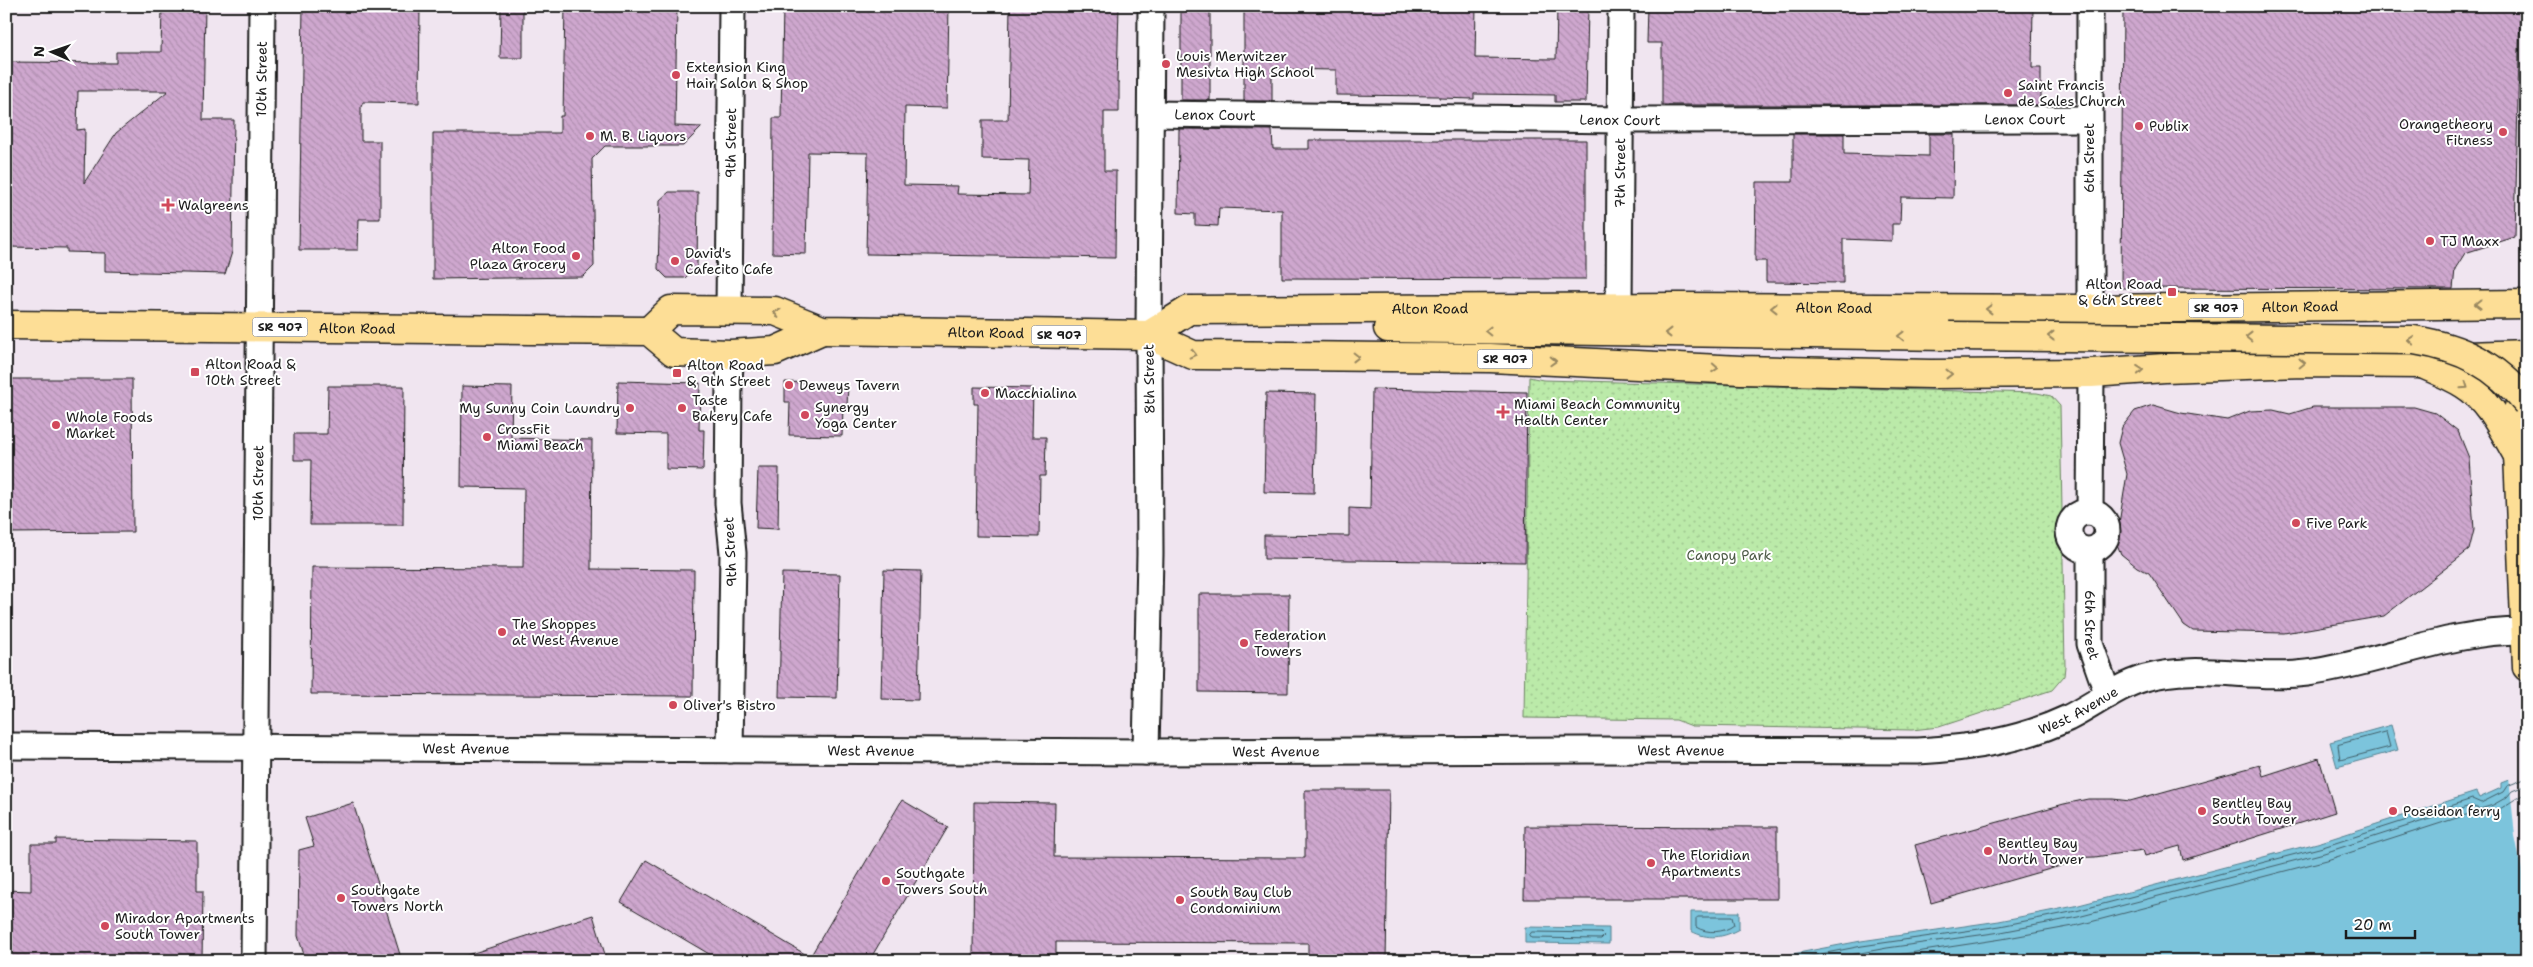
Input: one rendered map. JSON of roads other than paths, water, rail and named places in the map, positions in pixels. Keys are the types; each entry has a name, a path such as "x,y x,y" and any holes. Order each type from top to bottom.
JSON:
{"highway":[{"name":"Alton Road","path":"1149,335 1189,310 2090,309 2527,304"},
{"name":"Alton Road","path":"649,330 671,310 729,309 775,311 822,330 1149,335 1193,355 1490,358 1741,370 2058,374 2304,363 2422,364 2437,357 2494,357 2527,354"},
{"path":"2058,374 2074,361 2086,340 2090,309"},
{"path":"1149,335 1187,321 1471,330 2414,340 2439,344 2482,363 2504,377 2527,403"},
{"name":"Alton Road","path":"6,325 649,330 674,352 731,354 775,351 822,330"},
{"path":"2422,364 2466,385 2480,398 2494,414 2518,455"},
{"path":"2527,373 2517,418 2527,667"}],"street":[{"name":"10th Street","path":"254,961 262,6"},
{"name":"9th Street","path":"729,309 732,6"},
{"name":"8th Street","path":"1146,752 1150,554 1151,6"},
{"name":"7th Street","path":"1619,309 1621,6"},
{"name":"6th Street","path":"2090,6 2090,309"},
{"name":"Lenox Court","path":"1151,114 1621,120 2089,119"},
{"name":"9th Street","path":"730,750 733,553 728,503 731,354"},
{"name":"6th Street","path":"2091,373 2090,512 2075,517 2069,532 2073,544 2090,551 2090,644 2108,695"},
{"name":"West Avenue","path":"6,746 1146,752 1597,750 1850,752 1955,749 2030,735 2079,712 2139,680 2170,673 2202,671 2275,674 2305,673 2338,667 2470,634 2525,631"}],"water":[{"path":"2391,725 2398,750 2337,767 2330,742"},
{"path":"2527,773 2527,961 1756,961 1861,941 1999,921 2075,906 2321,842 2476,792 2479,798 2501,788 2501,783"},
{"path":"1691,912 1739,912 1739,929 1715,937 1697,934 1691,931"},
{"path":"1525,927 1609,928 1609,944 1525,943"}],"place":[{"name":"Louis Merwitzer Mesivta High School","path":"1166,64"},
{"name":"Extension King Hair Salon & Shop","path":"676,75"},
{"name":"Saint Francis de Sales Church","path":"2008,93"},
{"name":"Publix","path":"2139,126"},
{"name":"Orangetheory Fitness","path":"2503,132"},
{"name":"M. B. Liquors","path":"590,136"},
{"name":"Walgreens","path":"168,205"},
{"name":"TJ Maxx","path":"2430,241"},
{"name":"Alton Food Plaza Grocery","path":"576,256"},
{"name":"David's Cafecito Cafe","path":"675,261"},
{"name":"Alton Road & 6th Street","path":"2172,292"},
{"name":"Alton Road & 10th Street","path":"195,372"},
{"name":"Alton Road & 9th Street","path":"677,373"},
{"name":"Deweys Tavern","path":"789,385"},
{"name":"Macchialina","path":"985,393"},
{"name":"My Sunny Coin Laundry","path":"630,408"},
{"name":"Taste Bakery Cafe","path":"682,408"},
{"name":"Miami Beach Community Health Center","path":"1503,412"},
{"name":"Synergy Yoga Center","path":"805,415"},
{"name":"Whole Foods Market","path":"56,425"},
{"name":"CrossFit Miami Beach","path":"487,437"},
{"name":"Five Park","path":"2296,523"},
{"name":"The Shoppes at West Avenue","path":"502,632"},
{"name":"Federation Towers","path":"1244,643"},
{"name":"Oliver's Bistro","path":"673,705"},
{"name":"Bentley Bay South Tower","path":"2202,811"},
{"name":"Poseidon ferry","path":"2393,811"},
{"name":"Bentley Bay North Tower","path":"1988,851"},
{"name":"The Floridian Apartments","path":"1651,863"},
{"name":"Southgate Towers South","path":"886,881"},
{"name":"Southgate Towers North","path":"341,898"},
{"name":"South Bay Club Condominium","path":"1180,900"},
{"name":"Mirador Apartments South Tower","path":"105,926"}],"park label":[{"name":"Canopy Park","path":"1729,555"}]}
